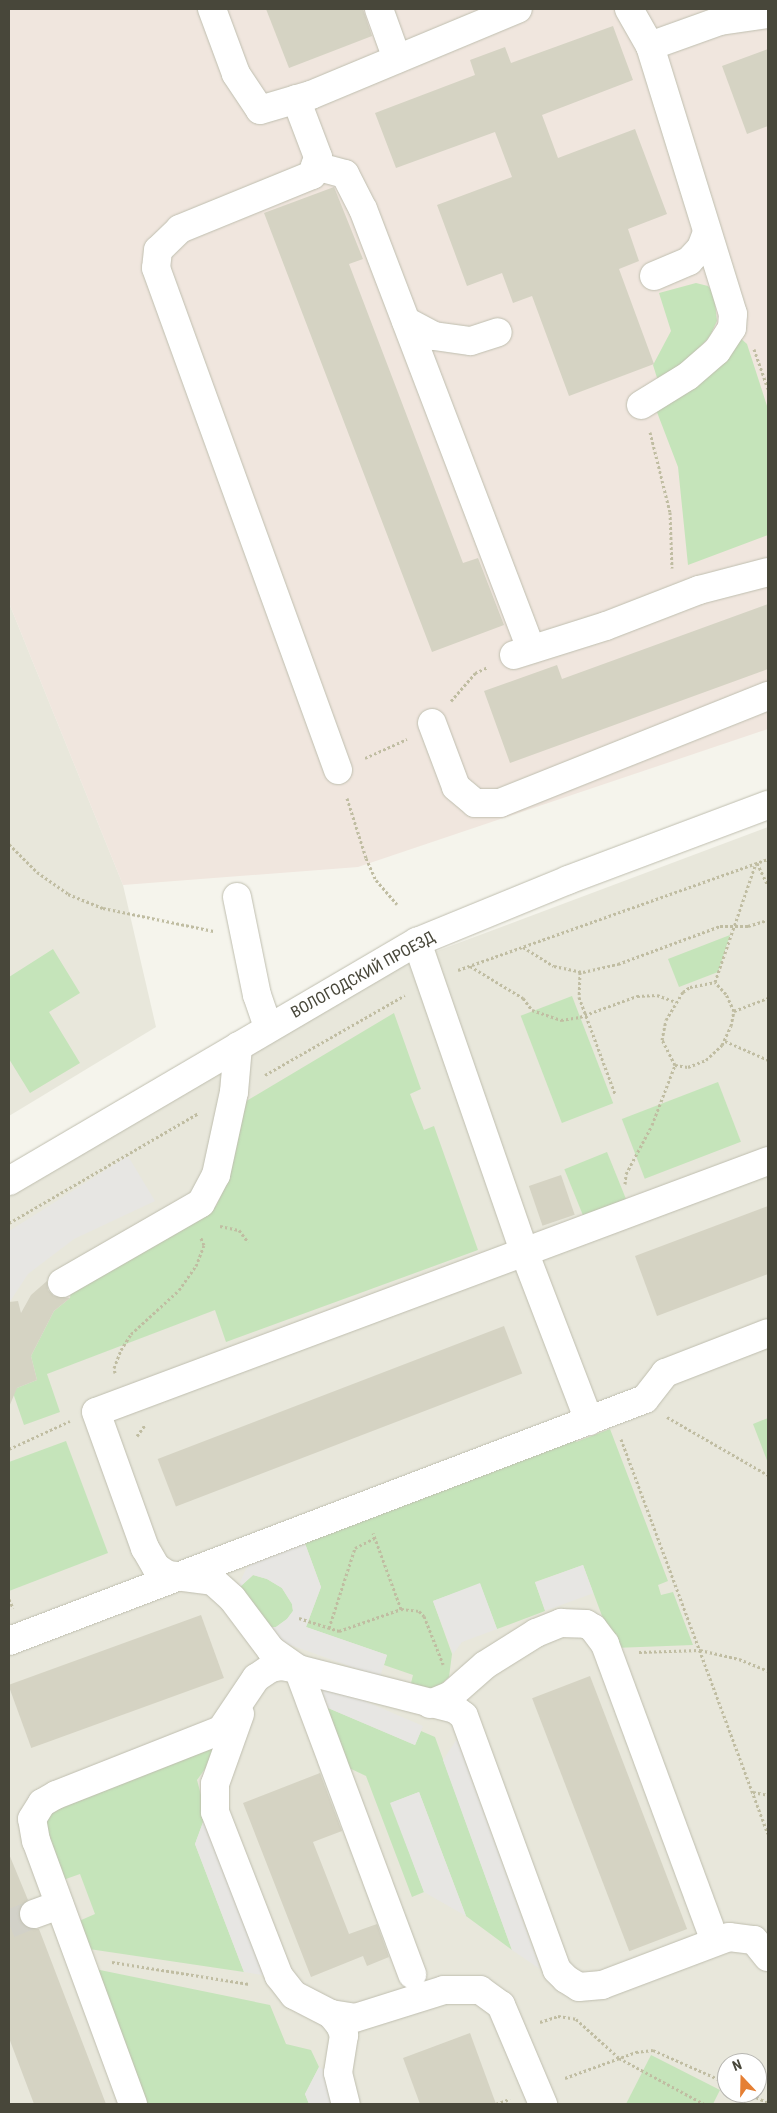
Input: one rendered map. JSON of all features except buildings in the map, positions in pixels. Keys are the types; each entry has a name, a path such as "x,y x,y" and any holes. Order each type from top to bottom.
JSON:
{"street":[{"path":"212,9 236,74 260,110 296,99 518,9"},
{"path":"379,9 397,59"},
{"path":"629,9 650,46 734,314 732,328 717,351 688,376 641,405"},
{"path":"650,46 718,15 768,14"},
{"path":"296,99 318,157 312,175 180,229 158,250 156,268 338,770"},
{"path":"315,166 345,174 363,209 406,321 522,652 699,590 768,572"},
{"path":"654,276 689,261 701,248 707,232"},
{"path":"689,261 709,264 720,269"},
{"path":"406,321 434,336 472,341 498,332"},
{"path":"432,723 456,787 475,802 500,803 768,696"},
{"name":"ВОЛОГОДСКИЙ ПРОЕЗД","path":"9,1181 417,942 568,880 768,806"},
{"path":"237,897 257,995 268,1028"},
{"path":"417,942 526,1254 600,1417"},
{"path":"62,1283 193,1217 216,1175 234,1092 238,1046"},
{"path":"412,1974 298,1670 271,1650 242,1612 212,1581 180,1577 161,1570 148,1554 96,1412 526,1254 768,1161"},
{"path":"9,1641 600,1417 644,1399 665,1373 768,1333"},
{"path":"250,1550 239,1558 230,1574 232,1592 242,1612 257,1655 250,1688 213,1797 215,1812 272,1962 294,1995 331,2014 355,2018 415,1997 466,1989 491,1996 501,2005 540,2097"},
{"path":"430,1704 450,1696 472,1675 536,1633 561,1623 586,1624 593,1628 609,1653 715,1941"},
{"path":"133,2104 31,1827 33,1814 39,1807 76,1786 210,1737 225,1725 256,1678 271,1668 281,1666 455,1709 464,1716"},
{"path":"472,1675 461,1699 464,1716 557,1970 566,1979 579,1986 602,1985 715,1941 730,1937 754,1940 768,1958"},
{"path":"34,1914 59,1905"},
{"path":"331,2014 344,2035 338,2073 346,2104"}],"path":[{"path":"641,405 662,472 670,512 674,557 665,603"},
{"path":"338,770 366,858 376,880 397,904"},
{"path":"9,844 37,872 68,894 103,908 169,920 246,939"},
{"path":"9,1223 430,980 768,859"},
{"path":"756,863 768,886"},
{"path":"715,982 733,925 756,863"},
{"path":"523,947 554,966 580,972 618,964 720,926 748,926 768,920"},
{"path":"470,966 524,998 532,1010 560,1020 585,1015 637,996 657,995 676,1002"},
{"path":"580,972 579,997 615,1094"},
{"path":"631,1214 624,1190 626,1174 652,1125 675,1065 661,1036 676,1002 690,987 715,982"},
{"path":"675,1065 688,1067 700,1063 712,1056 725,1041 734,1010 726,994 715,982"},
{"path":"734,1010 768,998"},
{"path":"725,1041 768,1060"},
{"path":"193,1217 238,1230 248,1242"},
{"path":"124,1402 114,1368 131,1334 179,1290 196,1266 204,1245 193,1217"},
{"path":"644,1399 699,1438 768,1475"},
{"path":"9,1449 96,1412"},
{"path":"600,1417 700,1650 768,1834"},
{"path":"364,1508 401,1608"},
{"path":"329,1628 355,1548 375,1538"},
{"path":"298,1618 342,1630 401,1608 424,1616 443,1664 472,1675"},
{"path":"609,1653 700,1650 739,1659 768,1671"},
{"path":"753,1792 768,1795"},
{"path":"78,1957 228,1980 294,1995"},
{"path":"514,2033 549,2018 568,2016 582,2022 604,2048 619,2058 704,2104"},
{"path":"540,2097 619,2058 646,2050 662,2052 717,2078"}],"shaded area":[{"path":"9,9 768,9 768,729 358,867 123,885 9,603"},
{"path":"9,603 123,885 156,1027 9,1116"},
{"path":"768,827 768,2104 9,2104 9,1192 389,969"},
{"path":"128,1156 155,1201 74,1239 28,1274 9,1303 9,1231"},
{"path":"303,1538 321,1587 306,1627 387,1655 380,1677 268,1637 240,1598 239,1584 246,1569 258,1556","holes":["253,1575 267,1579 282,1588 292,1604 293,1611 287,1619 276,1627 267,1627 241,1592 241,1586"]},
{"path":"583,1565 593,1593 545,1611 535,1582"},
{"path":"480,1583 497,1629 462,1642 453,1654 433,1601"},
{"path":"311,1678 423,1726 415,1745 321,1705"},
{"path":"457,1739 540,1969 512,1950 443,1760"},
{"path":"419,1792 466,1916 424,1892 390,1803"},
{"path":"206,1814 267,1976 244,1972 195,1844"},
{"path":"319,2067 323,2069 337,2104 309,2104 305,2094"}],"green space":[{"path":"696,283 708,286 714,293 717,321 710,336 691,358 658,381 653,365 671,331 659,293"},
{"path":"738,336 747,344 768,409 768,535 688,565 678,467 655,407"},
{"path":"730,935 718,972 679,987 668,959"},
{"path":"53,949 80,993 49,1012 80,1063 30,1093 9,1059 9,977"},
{"path":"572,996 613,1103 562,1123 521,1016"},
{"path":"394,1013 421,1089 410,1094 424,1130 434,1126 478,1250 226,1342 215,1310 47,1374 60,1412 24,1425 12,1390 37,1380 31,1356 54,1311 70,1298 71,1292 216,1206 228,1181 243,1103"},
{"path":"718,1082 741,1142 645,1179 622,1119"},
{"path":"607,1152 626,1199 583,1217 564,1169"},
{"path":"768,1418 768,1463 753,1424"},
{"path":"610,1429 668,1581 658,1585 661,1595 673,1592 693,1645 614,1648 583,1565 535,1582 545,1611 497,1629 480,1584 433,1601 452,1654 449,1677 435,1690 410,1687 413,1675 384,1665 387,1655 306,1627 321,1587 303,1538 574,1436 576,1442"},
{"path":"66,1441 108,1553 9,1591 9,1462"},
{"path":"253,1575 267,1579 282,1588 292,1604 293,1611 287,1619 276,1627 267,1627 241,1592 241,1586"},
{"path":"321,1705 415,1745 421,1731 435,1737 512,1950 466,1916 419,1792 391,1803 424,1892 412,1897 366,1776 345,1766"},
{"path":"228,1737 197,1780 206,1814 195,1844 244,1972 89,1949 79,1921 95,1914 80,1874 63,1880 45,1835 44,1816 50,1808"},
{"path":"95,1969 270,2005 286,2044 311,2050 319,2067 305,2094 309,2104 146,2104"},
{"path":"651,2055 717,2088 717,2096 713,2104 626,2104"}],"tunnel":[{"path":"9,1924 34,1914"}]}
